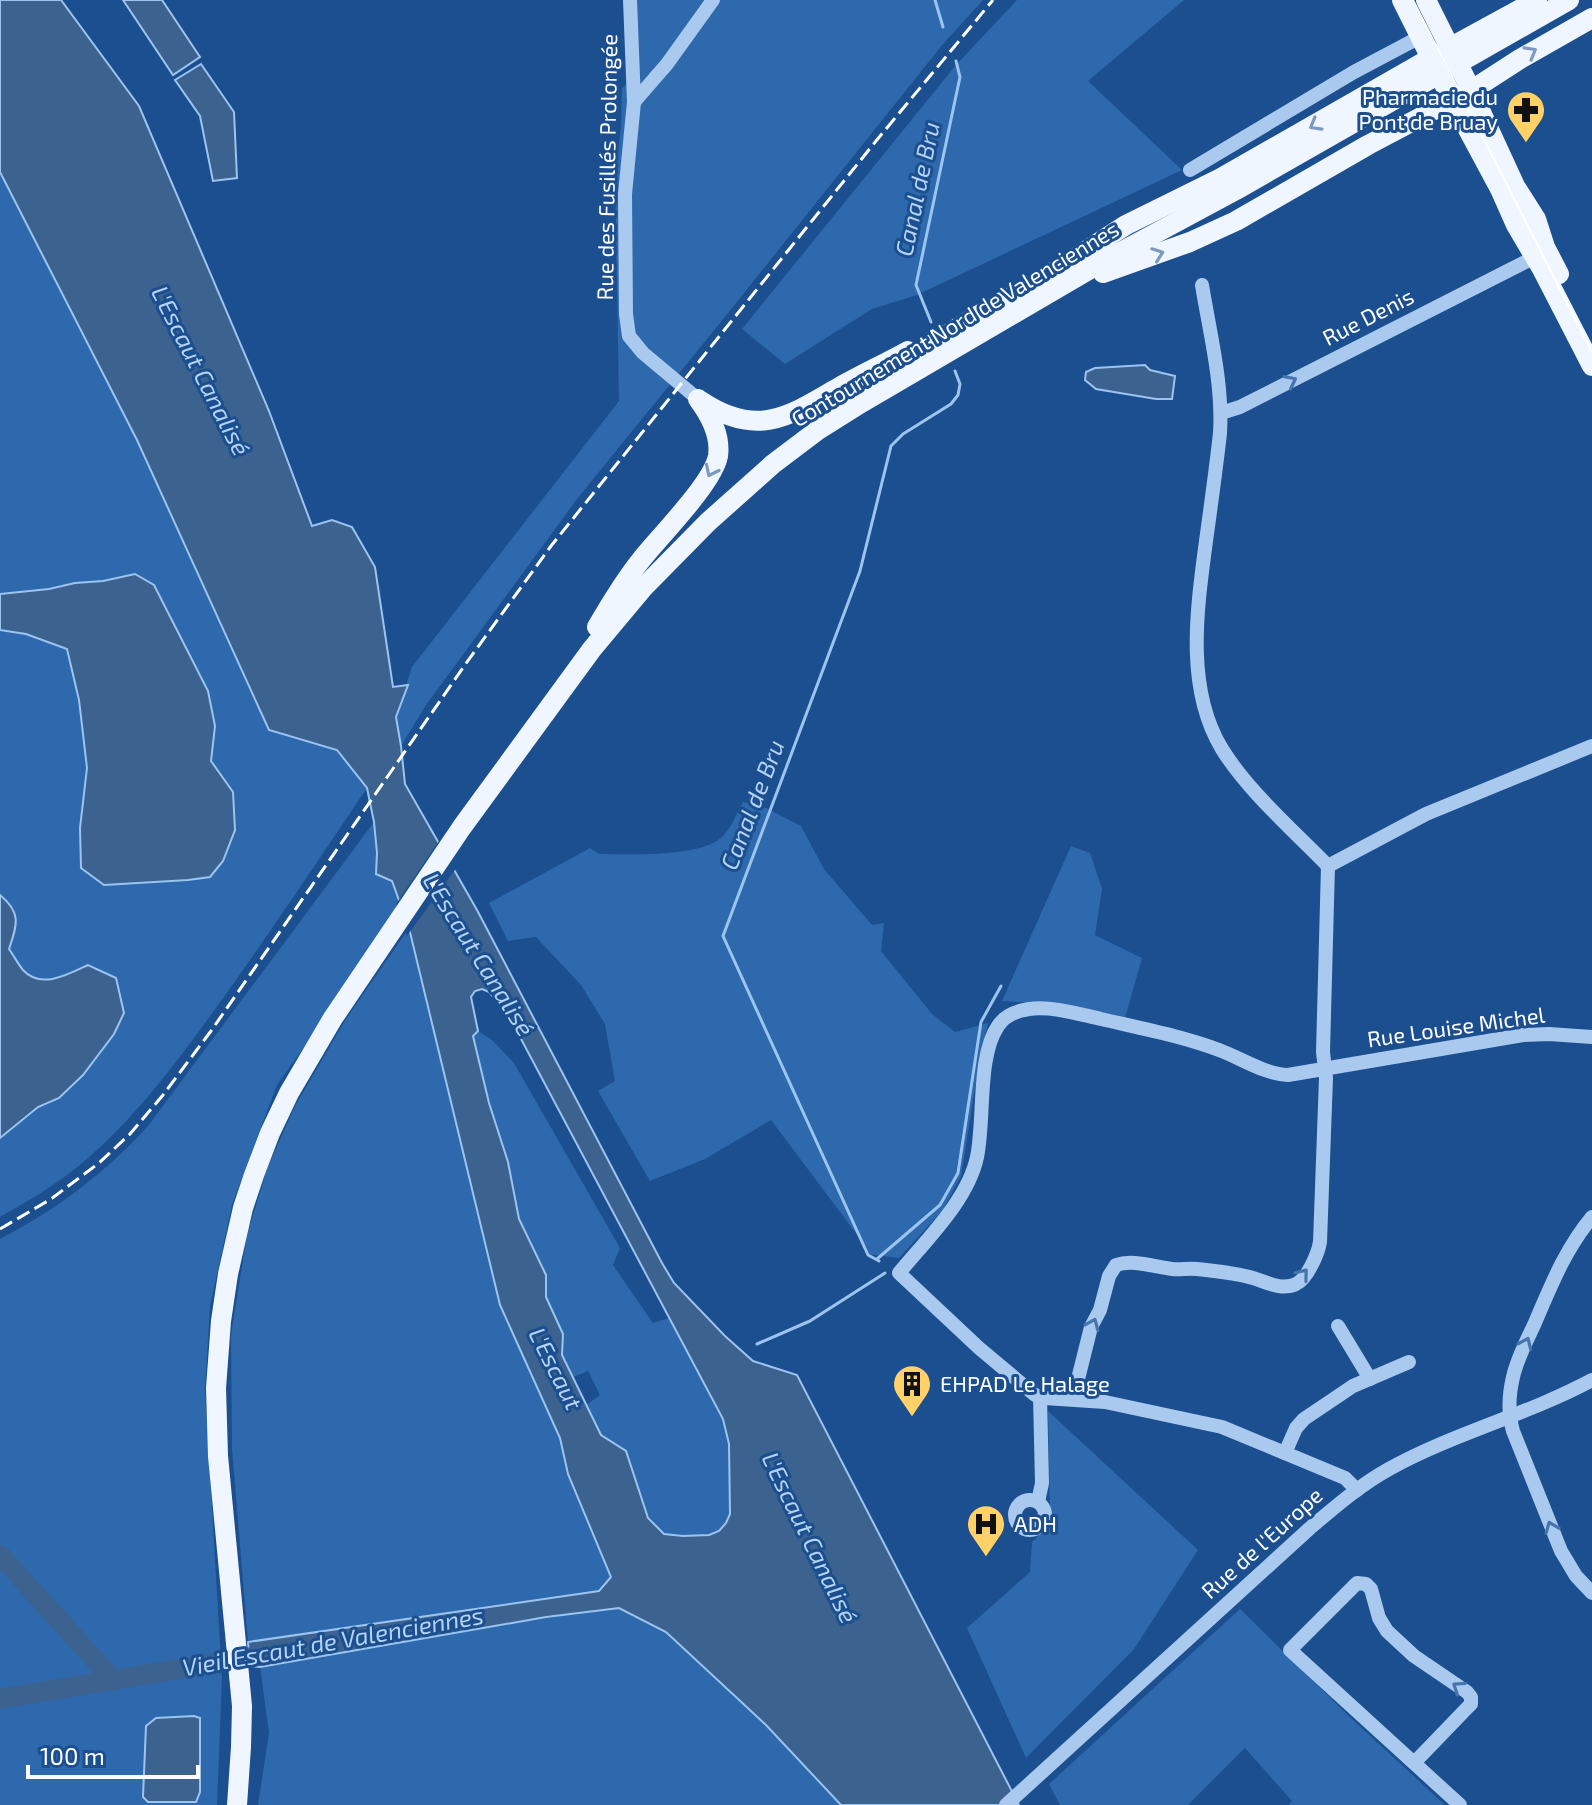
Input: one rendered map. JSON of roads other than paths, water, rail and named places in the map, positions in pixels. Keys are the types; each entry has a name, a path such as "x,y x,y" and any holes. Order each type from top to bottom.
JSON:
{"main road":[{"path":"1402,0 1516,225 1592,366"},
{"path":"1426,0 1518,191 1536,219 1549,254 1592,339"},
{"path":"1048,285 1126,225 1221,178 1537,0"},
{"name":"Contournement Nord de Valenciennes","path":"237,1805 242,1731 241,1690 216,1416 219,1339 228,1274 249,1191 282,1107 322,1035 462,827 559,693 622,613 675,554 761,474 818,430 1048,285 1236,190 1569,0"},
{"path":"698,399 720,412 759,421 796,412 970,320 1048,285 1210,234 1592,18"},
{"path":"818,430 864,390 970,320"},
{"path":"559,693 623,584 712,472 718,455 718,443 708,414 698,399"}],"street":[{"name":"Rue des Fusillés Prolongée","path":"630,0 634,102 625,194 629,336 635,345 698,399"},
{"path":"634,102 667,64 713,0"},
{"path":"1190,170 1354,72 1420,37"},
{"name":"Rue Denis","path":"1221,413 1240,407 1535,257"},
{"path":"1073,1399 1091,1327 1116,1265 1128,1262 1173,1269 1199,1269 1286,1286 1298,1284 1303,1278 1317,1254 1320,1242 1328,866 1232,765 1216,740 1203,704 1197,657 1199,601 1221,413 1202,285"},
{"path":"1328,866 1426,814 1592,746"},
{"name":"Rue Louise Michel","path":"1040,1396 1028,1391 899,1273 951,1209 973,1171 978,1153 990,1041 999,1023 1008,1015 1038,1008 1076,1014 1195,1042 1283,1075 1523,1035 1592,1037"},
{"path":"1592,1217 1561,1265 1518,1360 1512,1383 1509,1418 1561,1551 1576,1576 1592,1593"},
{"path":"1338,1326 1370,1379"},
{"path":"1285,1453 1301,1421 1331,1400 1409,1362"},
{"name":"Rue de l'Europe","path":"1006,1805 1310,1528 1357,1490 1406,1460 1556,1399 1592,1380"},
{"path":"1038,1502 1042,1483 1040,1396 1112,1403 1215,1426 1345,1478 1357,1490"},
{"path":"1414,1763 1471,1704 1471,1697 1414,1656 1387,1631 1380,1622 1368,1586 1360,1583 1354,1585 1290,1650 1460,1805"}],"water":[{"path":"0,0 61,0 139,106 269,411 312,526 332,520 352,527 375,567 393,687 408,685 396,717 405,784 477,910 674,1283 753,1361 797,1375 1019,1805 841,1805 766,1725 666,1632 619,1608 546,1617 260,1667 250,1666 248,1642 599,1591 611,1577 568,1474 560,1438 500,1305 409,928 392,881 376,874 374,822 367,788 337,750 269,730 137,440 0,172","holes":["482,989 489,992 512,1022 723,1419 729,1444 730,1514 719,1531 709,1535 664,1534 648,1518 626,1451 601,1435 562,1355 563,1334 546,1297 546,1275 519,1219 508,1162 489,1103 473,1036 478,1031 471,997 475,991"]},
{"path":"123,0 162,0 200,57 173,75"},
{"path":"201,64 234,112 237,178 213,181 200,116 175,80"},
{"path":"1145,365 1150,370 1175,376 1172,399 1096,389 1085,380 1086,372 1095,368"},
{"path":"135,574 154,585 208,691 215,726 211,761 233,792 235,830 223,861 210,877 104,885 81,868 80,828 87,768 79,700 67,649 26,634 0,630 0,594"},
{"path":"0,895 15,914 9,949 23,970 30,976 46,980 88,965 116,978 124,1013 114,1034 83,1075 59,1098 38,1107 0,1138"},
{"path":"156,1718 200,1718 200,1792 196,1802 148,1802 143,1797 146,1726"}],"waterway":[{"name":"Canal de Bru","path":"935,0 943,27"},
{"name":"Canal de Bru","path":"931,322 916,285 960,77 956,61"},
{"name":"Canal de Bru","path":"879,1261 868,1255 723,936 860,571 891,446 903,434 951,404 958,395 960,384 955,371"},
{"name":"Canal de Bru","path":"877,1259 940,1205 958,1173 981,1022 1001,986"},
{"path":"757,1344 810,1321 885,1273"},
{"path":"0,1555 114,1681"},
{"name":"Vieil Escaut de Valenciennes","path":"0,1699 276,1653"}],"tram line":[{"path":"1413,0 1592,352"}],"railway":[{"path":"0,1229 51,1199 99,1163 130,1134 163,1095 551,546 993,0"}],"place":[{"name":"Pharmacie du Pont de Bruay","path":"1526,144"},
{"name":"EHPAD Le Halage","path":"912,1418"},
{"name":"ADH","path":"986,1558"}],"water label":[{"name":"L'Escaut Canalisé","path":"200,371"},
{"name":"L'Escaut Canalisé","path":"478,955"},
{"name":"L'Escaut","path":"555,1369"},
{"name":"L'Escaut Canalisé","path":"809,1538"}]}
